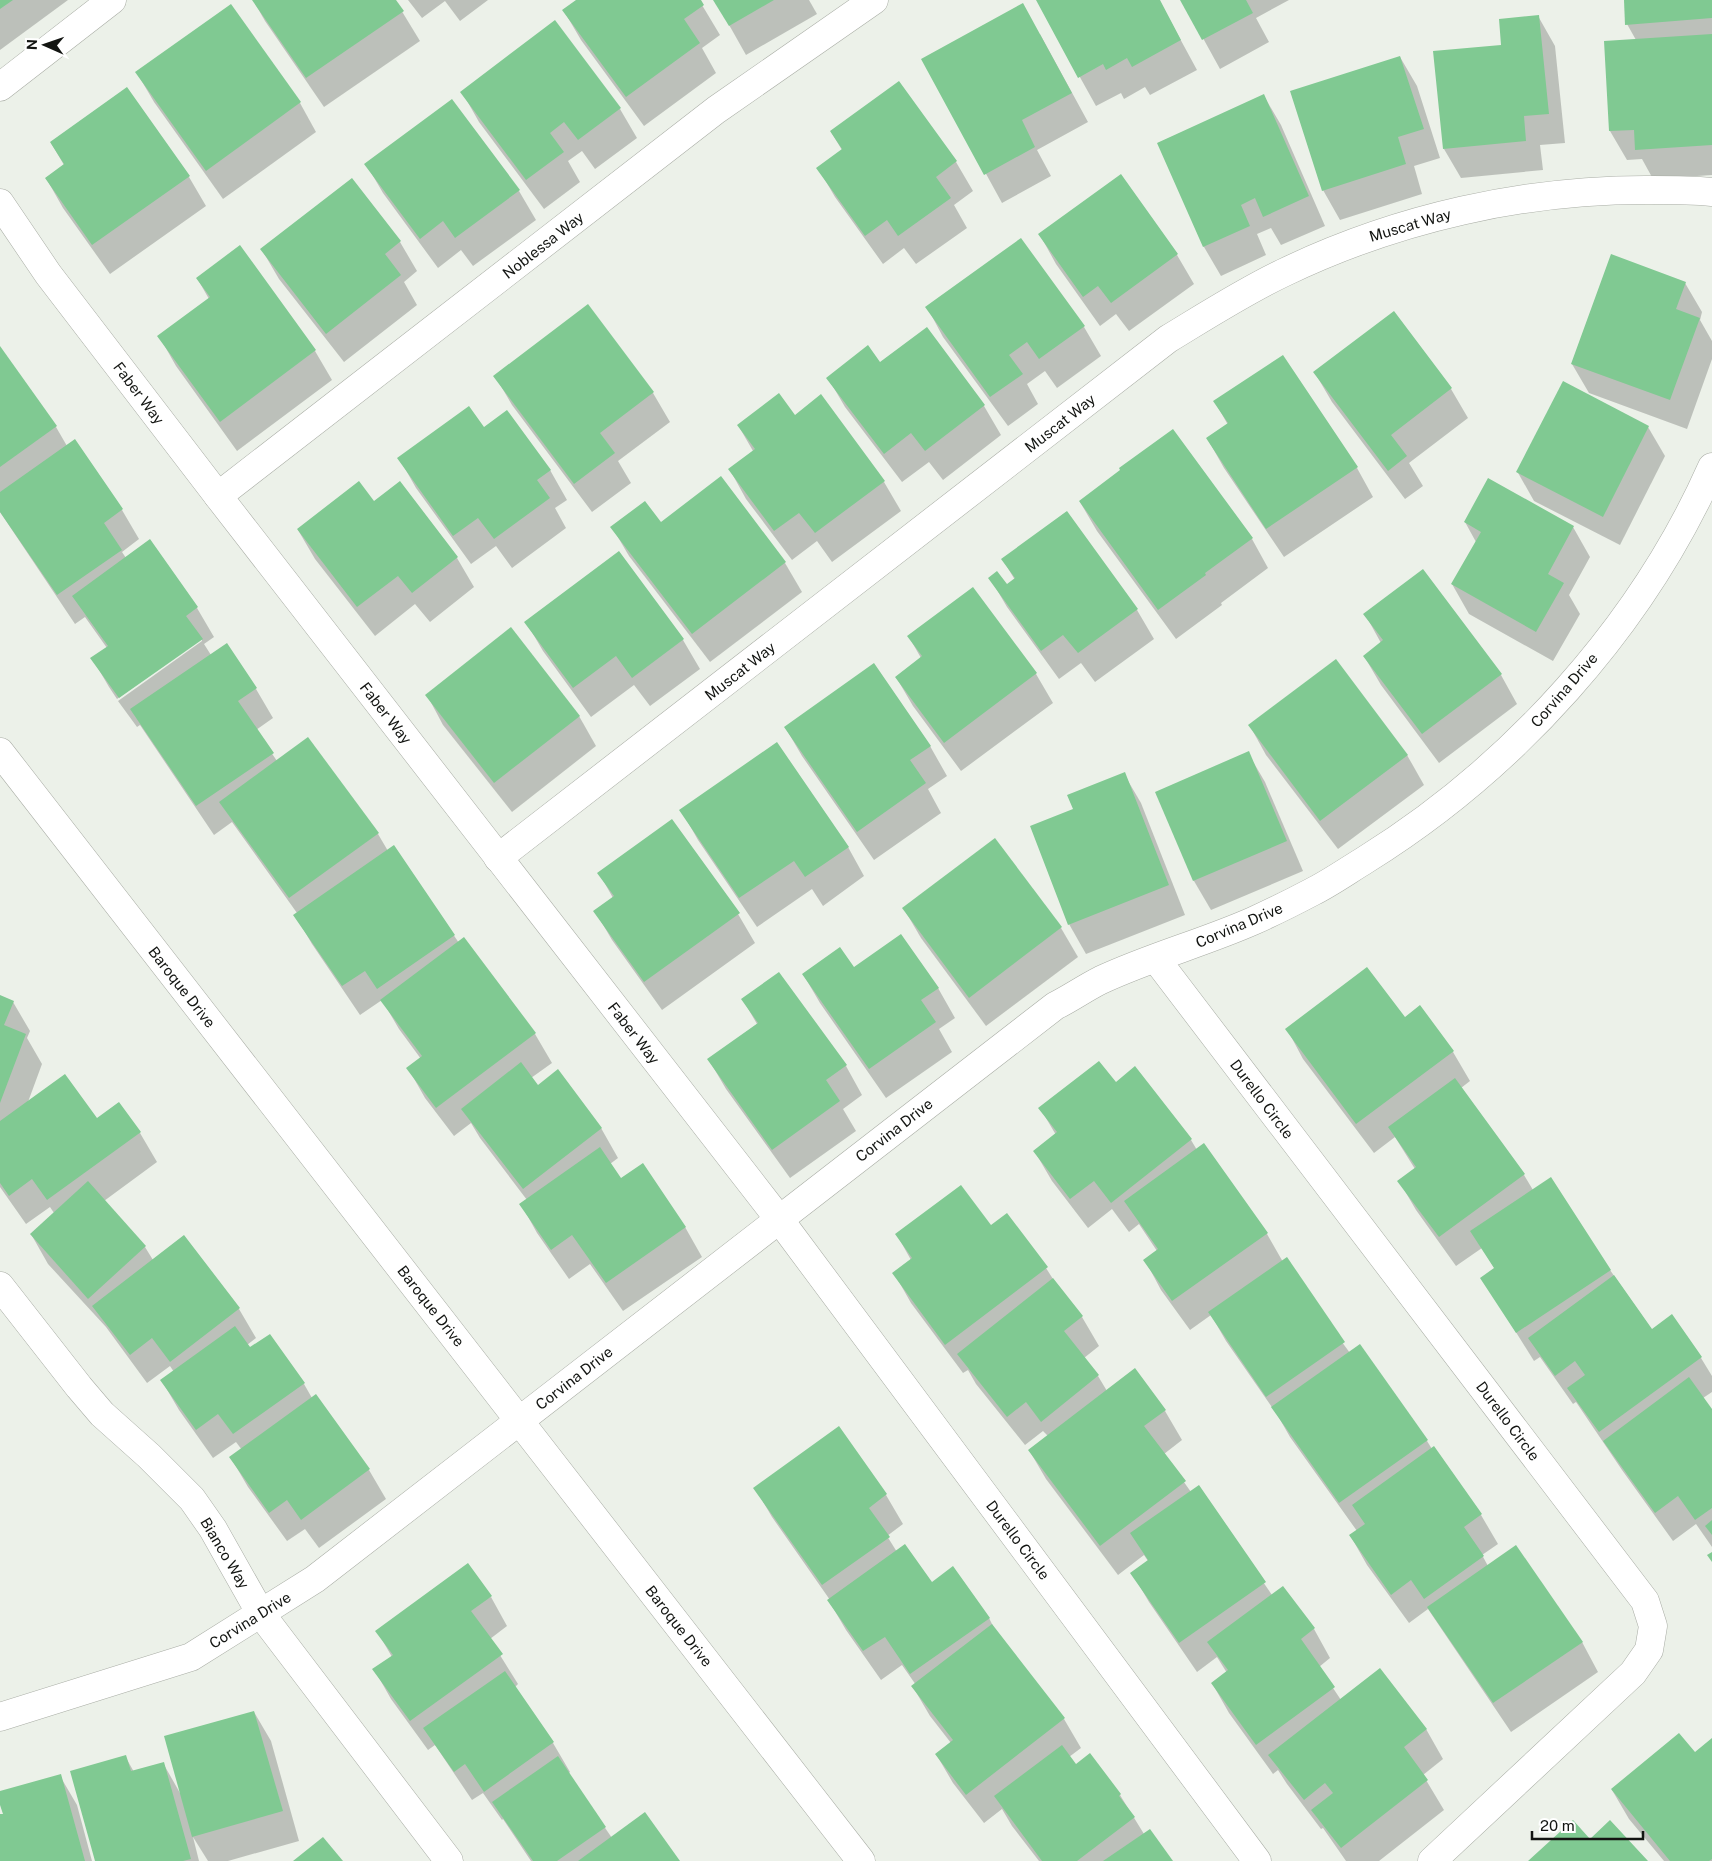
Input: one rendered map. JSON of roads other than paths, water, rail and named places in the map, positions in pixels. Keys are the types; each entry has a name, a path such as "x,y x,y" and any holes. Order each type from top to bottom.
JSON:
{"street":[{"path":"0,87 112,0"},
{"name":"Noblessa Way","path":"218,496 716,110 874,0"},
{"name":"Muscat Way","path":"498,858 1168,339 1231,300 1284,272 1365,238 1450,213 1522,199 1611,190 1712,192"},
{"name":"Faber Way","path":"0,203 48,274 218,496 779,1219"},
{"name":"Corvina Drive","path":"0,1717 191,1657 261,1614 315,1579 1055,1006 1101,980 1253,921 1316,890 1404,835 1460,793 1512,747 1561,697 1626,616 1664,558 1698,497 1712,467"},
{"name":"Baroque Drive","path":"0,752 861,1861"},
{"name":"Durello Circle","path":"1156,959 1645,1601 1653,1626 1649,1650 1633,1673 1432,1861"},
{"name":"Durello Circle","path":"779,1219 1257,1861"},
{"name":"Bianco Way","path":"0,1286 102,1414 149,1456 192,1499 213,1529 261,1614 449,1861"}]}
